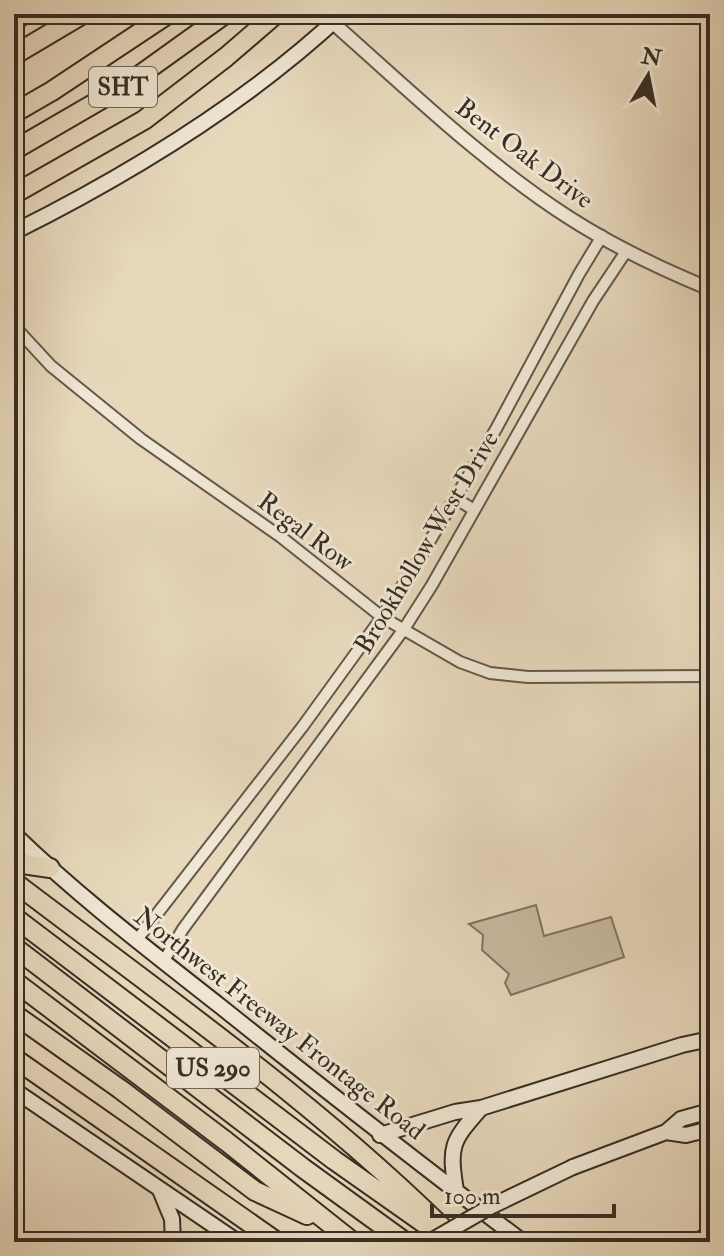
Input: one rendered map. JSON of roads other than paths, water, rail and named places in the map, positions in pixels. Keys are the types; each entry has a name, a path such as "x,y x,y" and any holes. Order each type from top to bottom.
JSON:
{"highway":[{"path":"14,55 83,14"},
{"name":"SHT","path":"14,113 168,14"},
{"name":"SHT","path":"14,150 117,91 225,14"},
{"path":"14,194 144,120 276,14"},
{"path":"14,856 23,864 50,868"},
{"path":"14,882 346,1140 398,1183 457,1242"},
{"name":"US 290","path":"14,917 322,1151 450,1242"},
{"path":"14,947 405,1242"},
{"path":"14,957 118,1026"},
{"name":"US 290","path":"14,981 353,1242"},
{"path":"14,1014 255,1191 335,1228"},
{"path":"14,1058 277,1242"}],"main road":[{"path":"14,22 29,14"},
{"path":"14,232 109,182 183,136 286,61 337,18"},
{"name":"Northwest Freeway Frontage Road","path":"14,834 136,941 380,1135 523,1242"},
{"path":"380,1135 707,1043"},
{"path":"14,1090 236,1241"},
{"path":"456,1191 452,1149 458,1135 481,1108"},
{"path":"429,1242 546,1179 666,1132 681,1119 710,1111"},
{"path":"666,1132 686,1135 710,1129"},
{"path":"160,1190 172,1219 173,1242"},
{"path":"698,1242 710,1232"},
{"path":"214,1242 236,1241"}],"street":[{"name":"Bent Oak Drive","path":"337,18 510,175 571,219 627,250 710,289"},
{"name":"Brookhollow West Drive","path":"136,941 303,726 382,617 525,377 602,236"},
{"name":"Brookhollow West Drive","path":"163,962 183,929 404,629 593,301 627,250"},
{"name":"Regal Row","path":"14,326 51,366 141,439 281,537 382,617 460,662 508,676 710,676"},
{"path":"455,498 474,510"}]}
